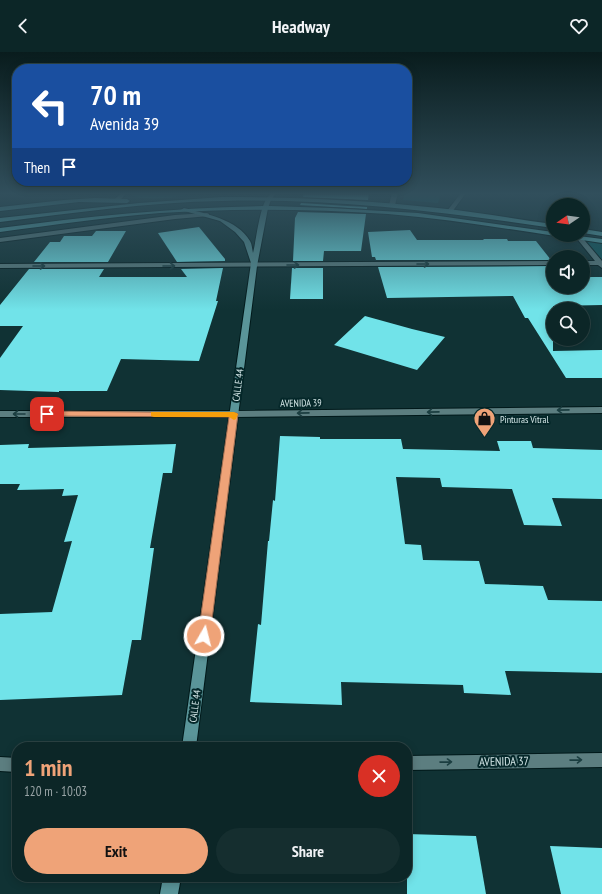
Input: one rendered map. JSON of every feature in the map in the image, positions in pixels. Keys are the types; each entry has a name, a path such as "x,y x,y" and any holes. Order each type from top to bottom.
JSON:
{"main road":[{"path":"591,232 602,234"},
{"path":"590,239 602,241"}],"street":[{"path":"0,240 61,232"},
{"path":"237,232 247,240 254,266"},
{"name":"CALLE 44","path":"190,742 254,266 260,232"},
{"path":"582,242 601,264"},
{"path":"0,266 254,266 546,263"},
{"path":"590,263 601,264"},
{"name":"AVENIDA 39","path":"0,414 234,414 602,410"},
{"name":"AVENIDA 37","path":"412,763 602,760"},
{"path":"0,764 12,765"},
{"path":"169,894 171,882"}],"shaded area":[{"path":"590,239 602,241 602,263 584,242 590,242"}],"building":[{"path":"95,232 125,232 108,262 34,262 50,242 60,242 64,236 92,236"},
{"path":"203,232 225,259 225,261 177,262 158,233"},
{"path":"294,232 364,232 361,251 324,251 323,261 293,261"},
{"path":"368,232 412,232 417,240 507,239 508,241 536,241 546,254 546,260 376,260 375,257 372,257"},
{"path":"546,266 546,294 590,294 590,277 602,277 602,305 590,305 590,302 546,302 546,346 553,346 553,351 602,350 602,378 566,378 528,318 525,318 513,296 387,298 378,267"},
{"path":"223,268 216,301 218,301 199,361 121,359 107,391 59,392 0,390 0,358 23,326 0,326 0,305 29,269 104,269 99,277 187,277 181,269"},
{"path":"292,268 323,268 323,299 290,299"},
{"path":"365,316 445,337 417,370 334,345"},
{"path":"280,436 320,437 320,439 401,439 403,449 500,451 497,441 531,441 533,448 602,450 602,499 552,498 562,526 524,525 512,489 442,487 440,478 396,477 405,544 421,545 423,560 479,561 485,584 543,586 548,600 602,601 602,673 505,671 511,695 464,693 463,685 341,682 342,705 250,702 258,624 261,625 273,500 275,501"},
{"path":"29,444 28,448 176,444 172,473 163,473 150,548 154,548 141,640 132,640 122,695 0,700 0,614 52,612 72,541 64,542 78,495 62,496 64,489 17,490 20,484 0,484 0,445"},
{"path":"412,834 476,836 486,894 407,894 407,882 412,882"},
{"path":"550,846 602,848 602,894 561,894"}],"slow traffic":[{"path":"154,414 234,414 234,417"}],"place":[{"name":"Pinturas Vitral","path":"485,438"}],"route":[{"path":"47,414 234,414 204,636"}]}
